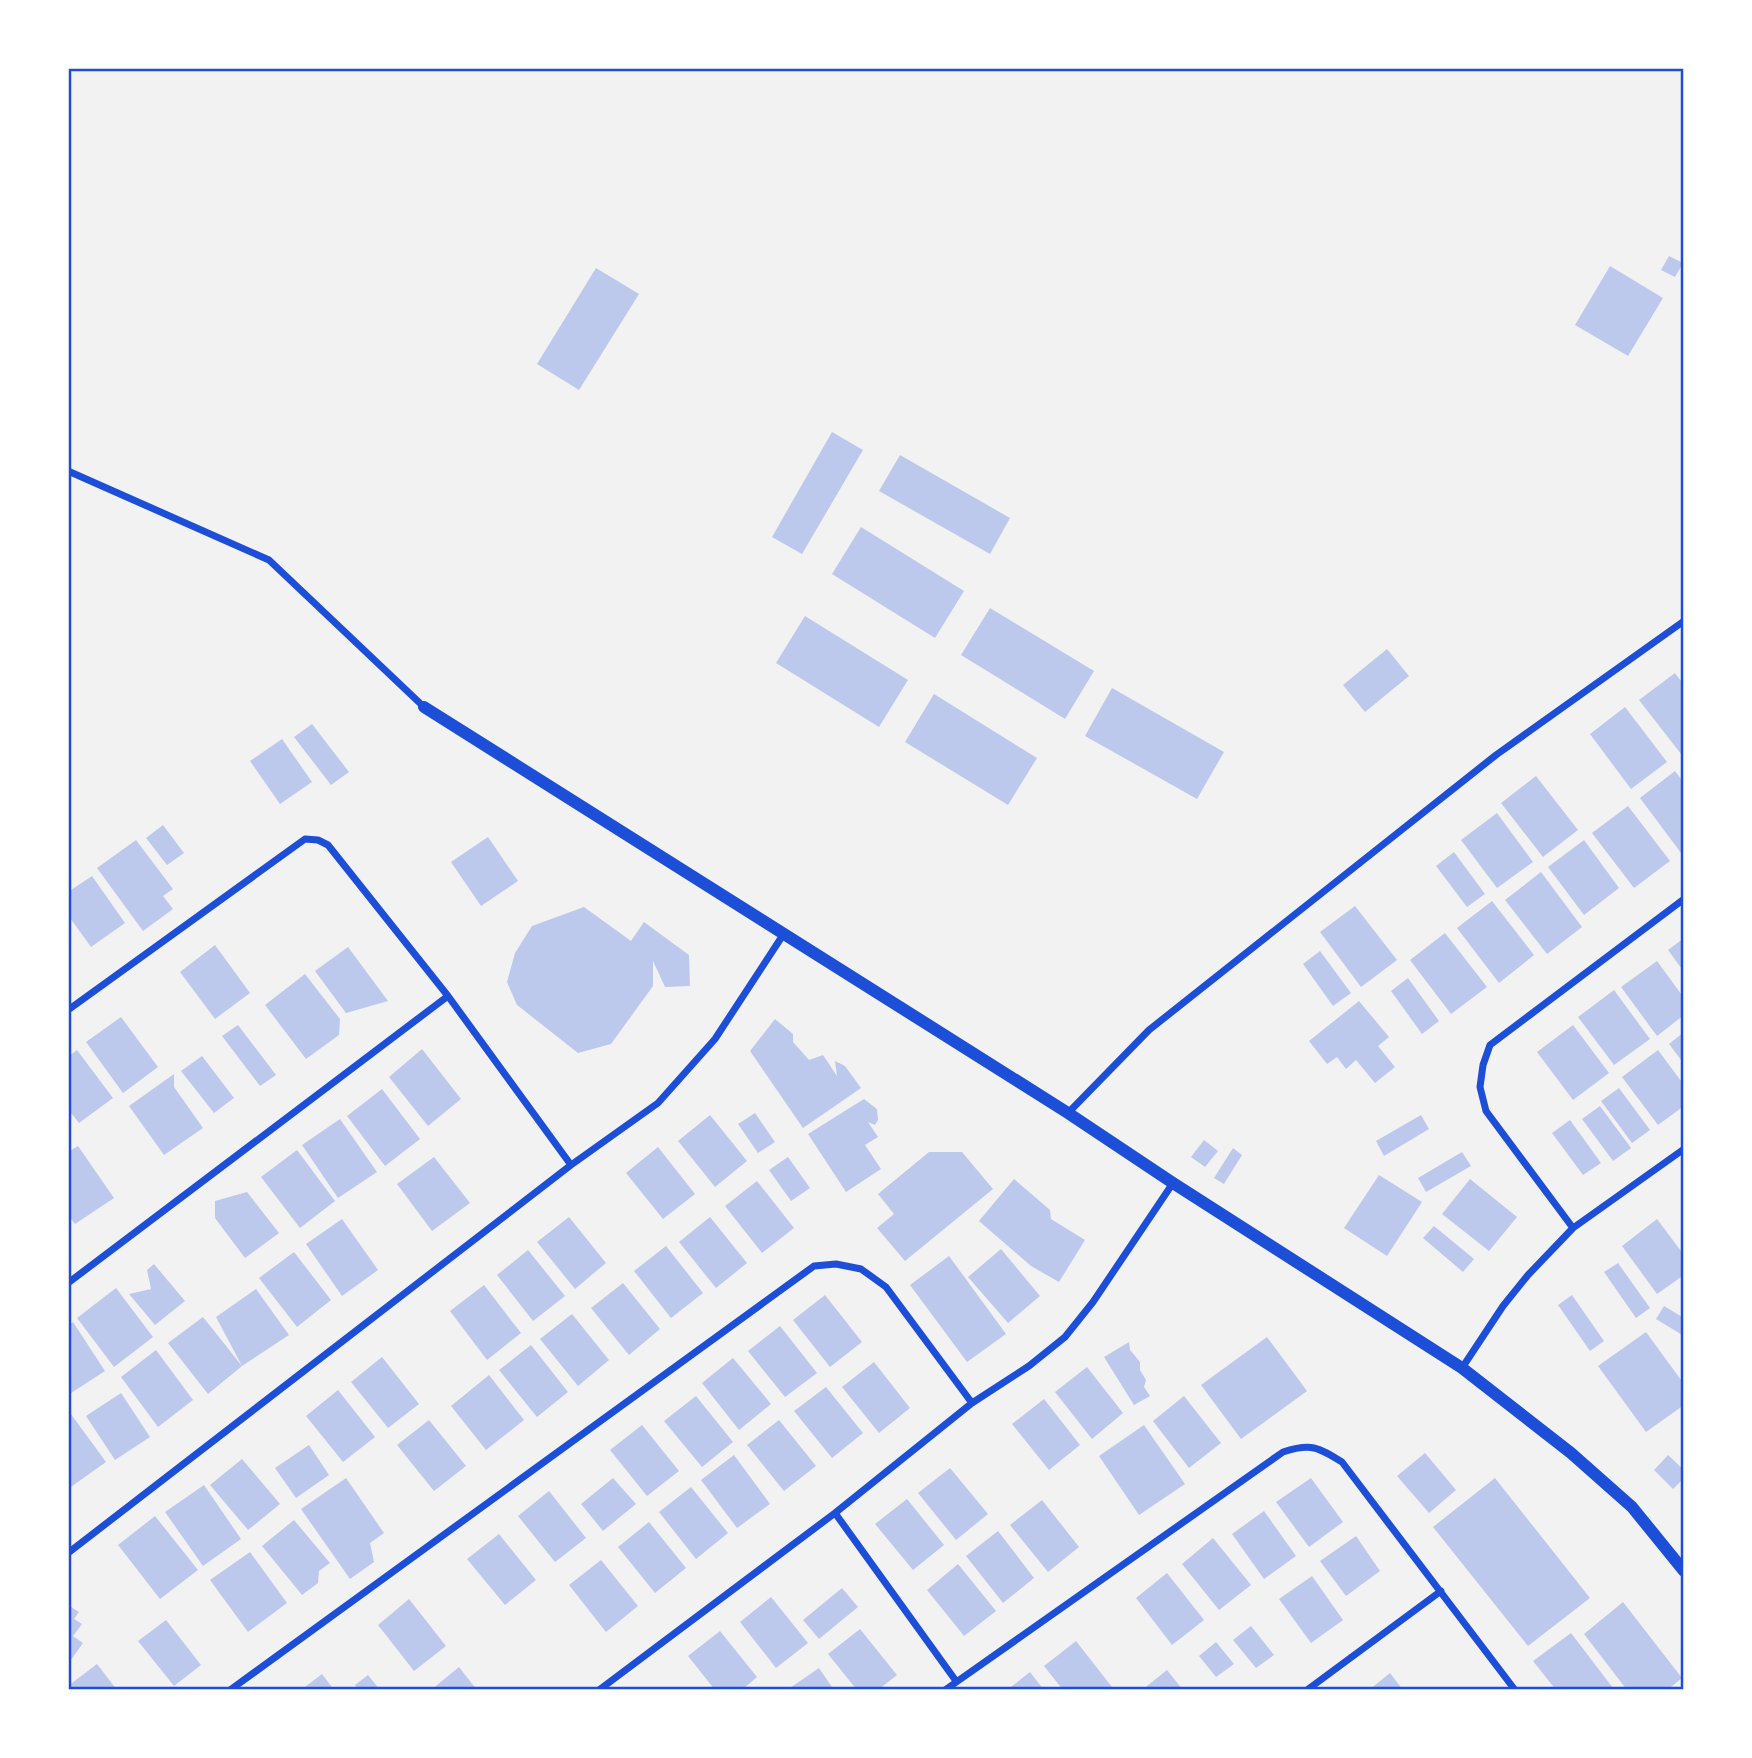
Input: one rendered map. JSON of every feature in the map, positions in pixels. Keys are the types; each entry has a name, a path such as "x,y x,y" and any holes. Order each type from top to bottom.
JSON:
{"street":[{"path":"68,471 269,560 424,707 1068,1113 1172,1183 1462,1368 1571,1453 1632,1507 1684,1571"},
{"path":"1068,1113 1149,1030 1496,754 1684,621"},
{"path":"68,1010 305,839 318,840 328,845 448,996 571,1165"},
{"path":"1573,1227 1486,1111 1480,1087 1482,1065 1490,1045 1684,899"},
{"path":"68,1553 571,1165 658,1103 715,1039 783,935"},
{"path":"68,1283 448,996"},
{"path":"1462,1368 1503,1306 1573,1227 1684,1149"},
{"path":"599,1690 835,1513 972,1404 1029,1366 1065,1337 1094,1302 1172,1183"},
{"path":"230,1690 814,1265 836,1264 861,1269 886,1287 972,1404"},
{"path":"945,1690 1283,1452 1300,1447 1321,1449 1342,1462 1515,1690"},
{"path":"835,1513 956,1681"},
{"path":"1307,1690 1441,1591"}],"building":[{"path":"1669,256 1683,263 1675,277 1661,270"},
{"path":"1610,266 1663,298 1628,356 1575,325"},
{"path":"596,268 639,294 579,390 537,364"},
{"path":"832,432 863,450 802,554 772,537"},
{"path":"900,455 1010,518 990,554 879,491"},
{"path":"861,527 964,591 935,638 832,574"},
{"path":"990,608 1094,671 1065,719 961,655"},
{"path":"805,616 908,680 879,727 776,663"},
{"path":"1387,649 1409,676 1365,712 1343,685"},
{"path":"1675,673 1684,685 1684,752 1681,754 1639,700"},
{"path":"1112,688 1224,752 1197,799 1085,736"},
{"path":"934,694 1037,758 1008,805 905,742"},
{"path":"1625,707 1667,762 1631,789 1590,734"},
{"path":"312,724 349,772 331,785 294,737"},
{"path":"282,739 312,782 280,804 250,761"},
{"path":"1675,771 1684,783 1684,851 1681,853 1640,798"},
{"path":"1536,776 1578,830 1543,857 1501,803"},
{"path":"1628,806 1670,861 1634,888 1592,833"},
{"path":"1497,813 1533,862 1497,888 1461,840"},
{"path":"163,825 184,853 167,865 146,838"},
{"path":"488,837 518,881 481,906 451,862"},
{"path":"136,840 173,889 163,896 173,909 143,931 97,868"},
{"path":"1584,840 1619,888 1584,915 1548,867"},
{"path":"1454,852 1485,894 1467,907 1436,866"},
{"path":"1541,872 1582,927 1547,954 1505,900"},
{"path":"92,876 125,923 91,947 68,915 68,892"},
{"path":"1492,901 1534,955 1499,983 1457,928"},
{"path":"1355,906 1397,960 1361,987 1320,932"},
{"path":"584,907 631,941 644,922 689,955 690,986 665,987 653,961 653,986 611,1044 578,1053 517,1005 507,982 515,953 532,926"},
{"path":"1445,933 1487,987 1451,1014 1410,960"},
{"path":"1684,938 1684,972 1668,950"},
{"path":"215,945 250,993 215,1019 180,972"},
{"path":"348,947 388,1001 346,1013 315,971"},
{"path":"1320,951 1351,993 1333,1006 1303,964"},
{"path":"1657,961 1684,998 1684,1015 1657,1036 1621,987"},
{"path":"305,974 340,1019 339,1035 306,1059 265,1005"},
{"path":"1408,978 1439,1021 1422,1034 1391,991"},
{"path":"1614,990 1650,1039 1614,1065 1578,1017"},
{"path":"1359,1001 1389,1037 1378,1046 1395,1067 1375,1083 1356,1060 1346,1069 1337,1057 1327,1064 1309,1041"},
{"path":"121,1017 158,1067 123,1093 86,1042"},
{"path":"775,1019 793,1034 793,1042 809,1060 823,1055 837,1076 835,1061 845,1066 861,1088 803,1128 750,1051"},
{"path":"238,1025 276,1075 260,1086 222,1036"},
{"path":"1573,1025 1609,1073 1573,1100 1537,1052"},
{"path":"1684,1032 1684,1064 1669,1044"},
{"path":"422,1049 461,1099 428,1126 389,1077"},
{"path":"77,1050 113,1098 79,1123 68,1109 68,1057"},
{"path":"1658,1050 1684,1085 1684,1106 1658,1125 1622,1077"},
{"path":"202,1056 234,1098 214,1113 181,1071"},
{"path":"174,1074 174,1087 203,1128 164,1155 129,1106"},
{"path":"1619,1088 1650,1130 1632,1143 1601,1101"},
{"path":"382,1089 420,1139 385,1166 347,1116"},
{"path":"864,1099 877,1109 878,1120 875,1125 868,1122 878,1137 865,1145 881,1169 846,1192 808,1134"},
{"path":"1600,1106 1631,1148 1613,1161 1582,1119"},
{"path":"755,1113 775,1142 758,1153 738,1124"},
{"path":"710,1115 747,1161 715,1187 678,1141"},
{"path":"1421,1115 1429,1129 1384,1156 1376,1141"},
{"path":"340,1119 377,1172 338,1198 302,1145"},
{"path":"1570,1120 1601,1163 1583,1175 1552,1133"},
{"path":"1204,1140 1218,1151 1205,1167 1191,1157"},
{"path":"78,1146 114,1198 75,1224 68,1215 68,1152"},
{"path":"658,1147 695,1194 663,1219 626,1173"},
{"path":"1233,1148 1242,1155 1224,1184 1214,1178"},
{"path":"297,1150 335,1201 300,1228 261,1177"},
{"path":"929,1152 962,1152 993,1189 905,1261 877,1228 894,1214 878,1194"},
{"path":"1462,1152 1471,1166 1426,1192 1418,1178"},
{"path":"434,1157 470,1203 432,1231 397,1184"},
{"path":"788,1157 810,1188 791,1201 769,1170"},
{"path":"1379,1175 1422,1202 1387,1256 1344,1228"},
{"path":"1014,1179 1050,1210 1051,1219 1085,1240 1059,1282 1031,1266 979,1221"},
{"path":"1470,1179 1517,1217 1489,1251 1442,1214"},
{"path":"757,1181 794,1228 762,1253 725,1206"},
{"path":"247,1192 279,1233 245,1258 215,1218 215,1201"},
{"path":"569,1217 606,1263 575,1289 537,1242"},
{"path":"710,1217 747,1263 716,1288 679,1242"},
{"path":"342,1219 378,1270 342,1296 306,1244"},
{"path":"1657,1219 1684,1255 1684,1275 1657,1294 1622,1246"},
{"path":"1434,1226 1474,1259 1463,1272 1423,1238"},
{"path":"666,1246 703,1293 671,1318 634,1271"},
{"path":"1001,1249 1040,1296 1008,1323 968,1277"},
{"path":"528,1250 565,1296 533,1321 497,1275"},
{"path":"294,1252 331,1300 297,1327 259,1278"},
{"path":"949,1256 1006,1334 967,1362 910,1285"},
{"path":"1618,1263 1650,1308 1636,1318 1604,1272"},
{"path":"154,1264 185,1301 155,1325 129,1294 151,1289 147,1270"},
{"path":"623,1283 660,1329 629,1355 591,1308"},
{"path":"484,1285 521,1333 487,1360 450,1311"},
{"path":"116,1288 153,1337 114,1367 77,1318"},
{"path":"256,1289 289,1335 242,1366 216,1317"},
{"path":"825,1295 862,1342 830,1367 793,1320"},
{"path":"1572,1295 1604,1341 1590,1351 1558,1305"},
{"path":"1664,1306 1684,1318 1684,1336 1656,1319"},
{"path":"572,1314 609,1360 578,1386 540,1339"},
{"path":"203,1317 242,1366 208,1394 168,1343"},
{"path":"73,1322 105,1371 68,1395 68,1326"},
{"path":"780,1326 817,1373 785,1397 748,1351"},
{"path":"1646,1332 1684,1384 1684,1405 1646,1432 1598,1366"},
{"path":"1267,1337 1307,1391 1241,1439 1201,1385"},
{"path":"1129,1342 1130,1350 1140,1362 1140,1370 1146,1380 1144,1387 1150,1396 1134,1405 1104,1357"},
{"path":"531,1345 568,1392 537,1417 499,1370"},
{"path":"156,1350 193,1400 158,1427 121,1377"},
{"path":"382,1357 419,1404 388,1428 351,1382"},
{"path":"733,1358 771,1404 739,1430 702,1383"},
{"path":"874,1362 910,1408 879,1433 842,1387"},
{"path":"1087,1367 1123,1413 1092,1439 1055,1392"},
{"path":"489,1375 524,1420 486,1450 451,1406"},
{"path":"826,1387 863,1433 832,1458 794,1411"},
{"path":"338,1390 375,1437 343,1462 306,1416"},
{"path":"121,1393 150,1437 115,1460 86,1416"},
{"path":"696,1396 733,1442 702,1467 664,1421"},
{"path":"1184,1396 1221,1443 1189,1468 1153,1421"},
{"path":"1044,1399 1080,1445 1049,1470 1012,1424"},
{"path":"68,1410 106,1462 68,1489"},
{"path":"429,1420 466,1466 434,1491 397,1445"},
{"path":"779,1420 816,1466 784,1491 747,1445"},
{"path":"642,1425 679,1471 647,1496 610,1450"},
{"path":"1144,1425 1185,1484 1139,1515 1099,1456"},
{"path":"309,1445 329,1475 296,1498 275,1468"},
{"path":"1425,1453 1456,1490 1429,1513 1397,1476"},
{"path":"734,1455 770,1504 737,1528 701,1480"},
{"path":"1668,1455 1684,1470 1684,1478 1673,1489 1654,1470"},
{"path":"242,1459 280,1504 248,1530 210,1485"},
{"path":"950,1468 988,1514 956,1540 918,1493"},
{"path":"346,1478 384,1533 370,1543 374,1562 350,1579 301,1509"},
{"path":"613,1478 636,1504 603,1531 581,1504"},
{"path":"1311,1478 1343,1522 1309,1547 1276,1502"},
{"path":"1495,1478 1590,1598 1528,1646 1433,1527"},
{"path":"204,1485 241,1539 203,1566 165,1512"},
{"path":"691,1487 728,1533 696,1559 659,1512"},
{"path":"549,1491 586,1538 555,1562 518,1516"},
{"path":"907,1499 944,1545 913,1570 875,1524"},
{"path":"1042,1500 1079,1547 1048,1572 1010,1525"},
{"path":"1264,1511 1296,1556 1264,1579 1232,1534"},
{"path":"155,1516 198,1570 160,1599 118,1545"},
{"path":"294,1520 330,1563 319,1571 318,1583 302,1595 262,1546"},
{"path":"649,1522 686,1568 655,1593 618,1547"},
{"path":"998,1531 1034,1578 1003,1603 966,1556"},
{"path":"499,1534 536,1580 505,1605 467,1559"},
{"path":"1356,1536 1380,1571 1346,1596 1320,1561"},
{"path":"1213,1538 1251,1585 1219,1610 1182,1564"},
{"path":"250,1552 287,1603 248,1632 210,1580"},
{"path":"601,1560 638,1606 606,1632 569,1585"},
{"path":"958,1564 996,1611 964,1636 927,1590"},
{"path":"1167,1573 1204,1620 1172,1645 1136,1598"},
{"path":"1312,1576 1343,1620 1311,1643 1279,1599"},
{"path":"842,1588 858,1607 819,1639 803,1620"},
{"path":"771,1597 808,1643 776,1668 740,1622"},
{"path":"409,1599 446,1646 414,1671 378,1625"},
{"path":"1623,1602 1682,1678 1667,1690 1627,1690 1584,1634"},
{"path":"68,1605 79,1612 74,1619 82,1624 73,1636 83,1643 68,1664"},
{"path":"166,1620 201,1665 174,1686 138,1641"},
{"path":"1251,1626 1274,1655 1256,1668 1233,1640"},
{"path":"860,1629 897,1675 878,1690 857,1690 828,1654"},
{"path":"720,1631 757,1677 742,1690 715,1690 688,1656"},
{"path":"1571,1633 1613,1688 1611,1690 1556,1690 1533,1661"},
{"path":"1076,1641 1112,1687 1109,1690 1063,1690 1044,1666"},
{"path":"1216,1642 1234,1664 1216,1677 1199,1656"},
{"path":"97,1664 117,1690 68,1690 68,1686"},
{"path":"459,1667 477,1690 431,1690"},
{"path":"819,1668 834,1690 787,1690"},
{"path":"1167,1670 1183,1690 1142,1690"},
{"path":"1030,1672 1044,1690 1007,1690"},
{"path":"1390,1673 1403,1690 1369,1690"},
{"path":"322,1674 334,1690 301,1690"},
{"path":"368,1675 380,1690 359,1690 355,1685"}]}
